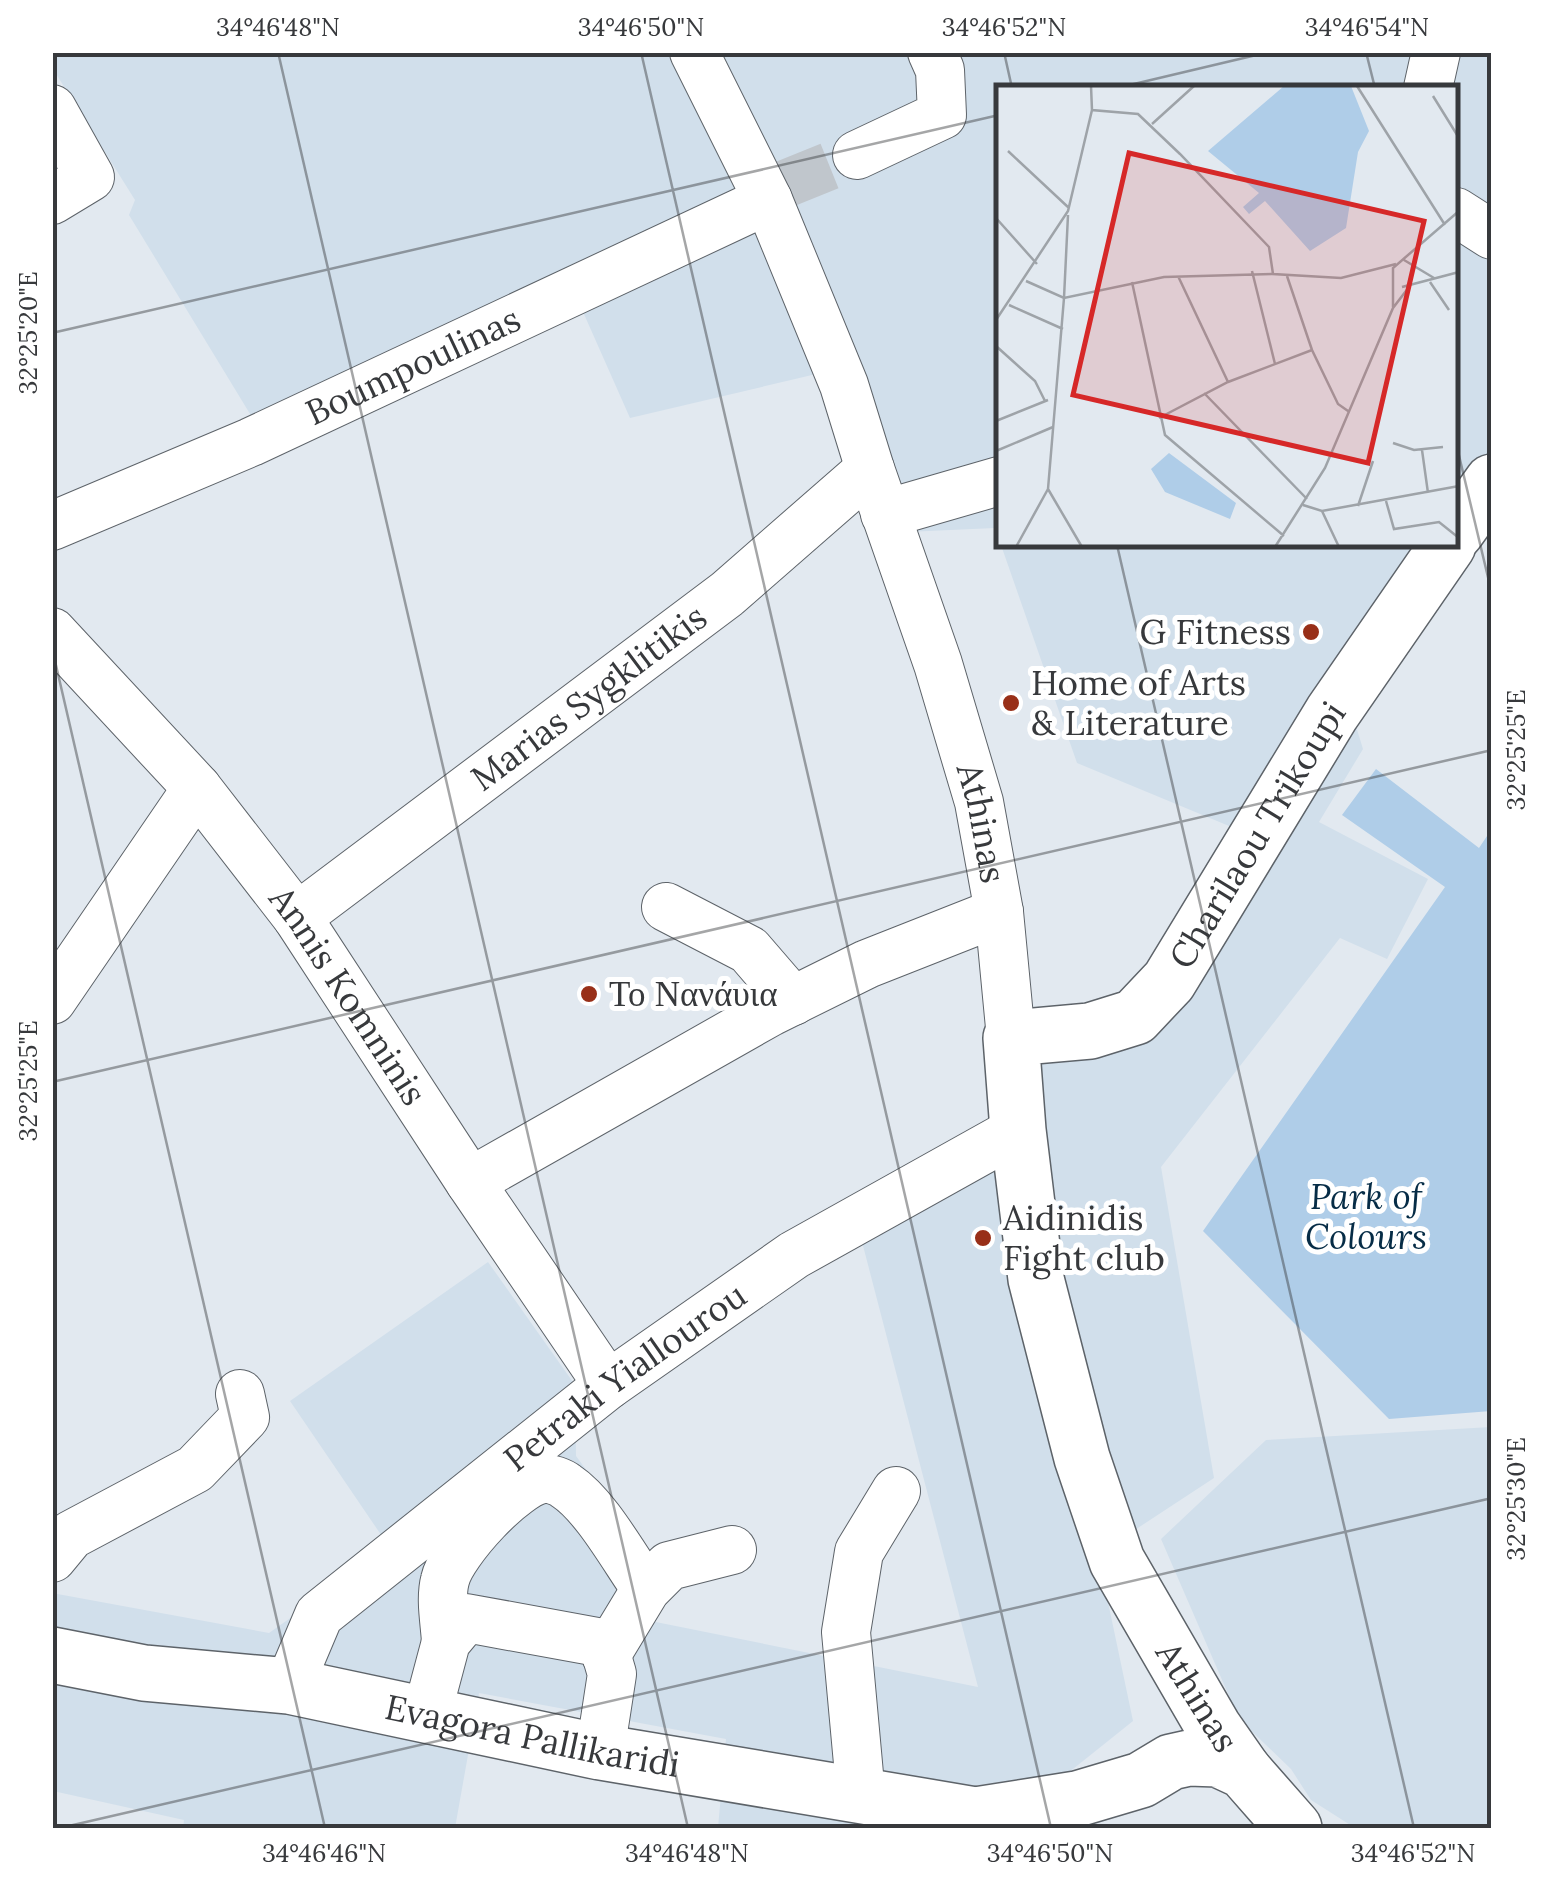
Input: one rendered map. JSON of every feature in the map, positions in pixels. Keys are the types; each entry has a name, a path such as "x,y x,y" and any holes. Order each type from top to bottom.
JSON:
{"main road":[{"path":"1459,528 1492,482"},
{"name":"Charilaou Trikoupi","path":"1012,1038 1090,1032 1135,1017 1169,981 1332,713 1446,548"},
{"name":"Athinas","path":"1012,1038 1018,1130 1036,1279 1082,1458 1116,1561 1214,1728 1273,1808"},
{"name":"Athinas","path":"1148,1774 1160,1696 1150,1622"},
{"name":"Evagora Pallikaridi","path":"52,1655 144,1673 289,1686 600,1752 993,1822 1077,1799 1189,1758 1218,1759 1273,1808"},
{"path":"1116,1828 1118,1815 1148,1774"}],"street":[{"name":"Athinas","path":"694,52 768,200 844,385 938,664 979,802 1000,912 1012,1038"},
{"path":"856,154 942,115 940,70 932,52"},
{"path":"1429,85 1436,52"},
{"path":"52,108 90,177 52,200"},
{"name":"Boumpoulinas","path":"52,526 251,442 768,200"},
{"path":"1459,214 1492,235"},
{"name":"Marias Sygklitikis","path":"297,918 727,594 870,469"},
{"path":"886,514 996,483"},
{"name":"Annis Komninis","path":"52,632 197,788 297,918 608,1385"},
{"path":"52,1000 197,788"},
{"path":"666,907 749,950 793,1001"},
{"path":"470,1182 793,1001 866,964 1000,912"},
{"name":"Petraki Yiallourou","path":"289,1686 319,1614 608,1385 794,1255 1018,1130"},
{"path":"52,1558 72,1535 195,1469 246,1417 240,1394"},
{"path":"426,1717 446,1642 444,1582 457,1552 503,1503 540,1480 548,1478 566,1486 588,1507 646,1589"},
{"path":"860,1796 846,1632 859,1552 896,1490"},
{"path":"606,1654 646,1589 669,1566 732,1550"},
{"path":"446,1642 466,1618 603,1644 612,1674 600,1752"}],"shaded area":[{"path":"52,53 1491,53 1491,523 1355,723 1363,749 1319,822 1428,879 1387,959 1340,938 1161,1167 1214,1478 1118,1541 1048,1265 1024,1050 1149,1038 1282,848 1077,763 1002,548 1459,548 1459,85 996,85 996,531 906,532 859,364 630,418 568,278 258,427 129,215 135,200 53,69"},
{"path":"1005,1157 1133,1721 1068,1773 972,1786 964,1828 718,1828 726,1739 479,1693 455,1828 183,1828 184,1820 53,1791 52,1593 269,1633 390,1548 290,1401 488,1262 575,1385 576,1456 615,1509 616,1614 978,1687 861,1238"},
{"path":"1491,1427 1491,1828 1355,1828 1311,1800 1291,1769 1239,1719 1161,1539 1266,1440"}],"green space":[{"name":"Park of Colours","path":"1376,769 1479,848 1491,830 1491,1411 1389,1419 1203,1231 1445,887 1342,815"}],"tunnel":[{"path":"785,184 857,155"}],"place":[{"name":"G Fitness","path":"1311,632"},
{"name":"Home of Arts & Literature","path":"1011,703"},
{"name":"Το Νανάυια","path":"589,994"},
{"name":"Aidinidis Fight club","path":"983,1238"}]}
